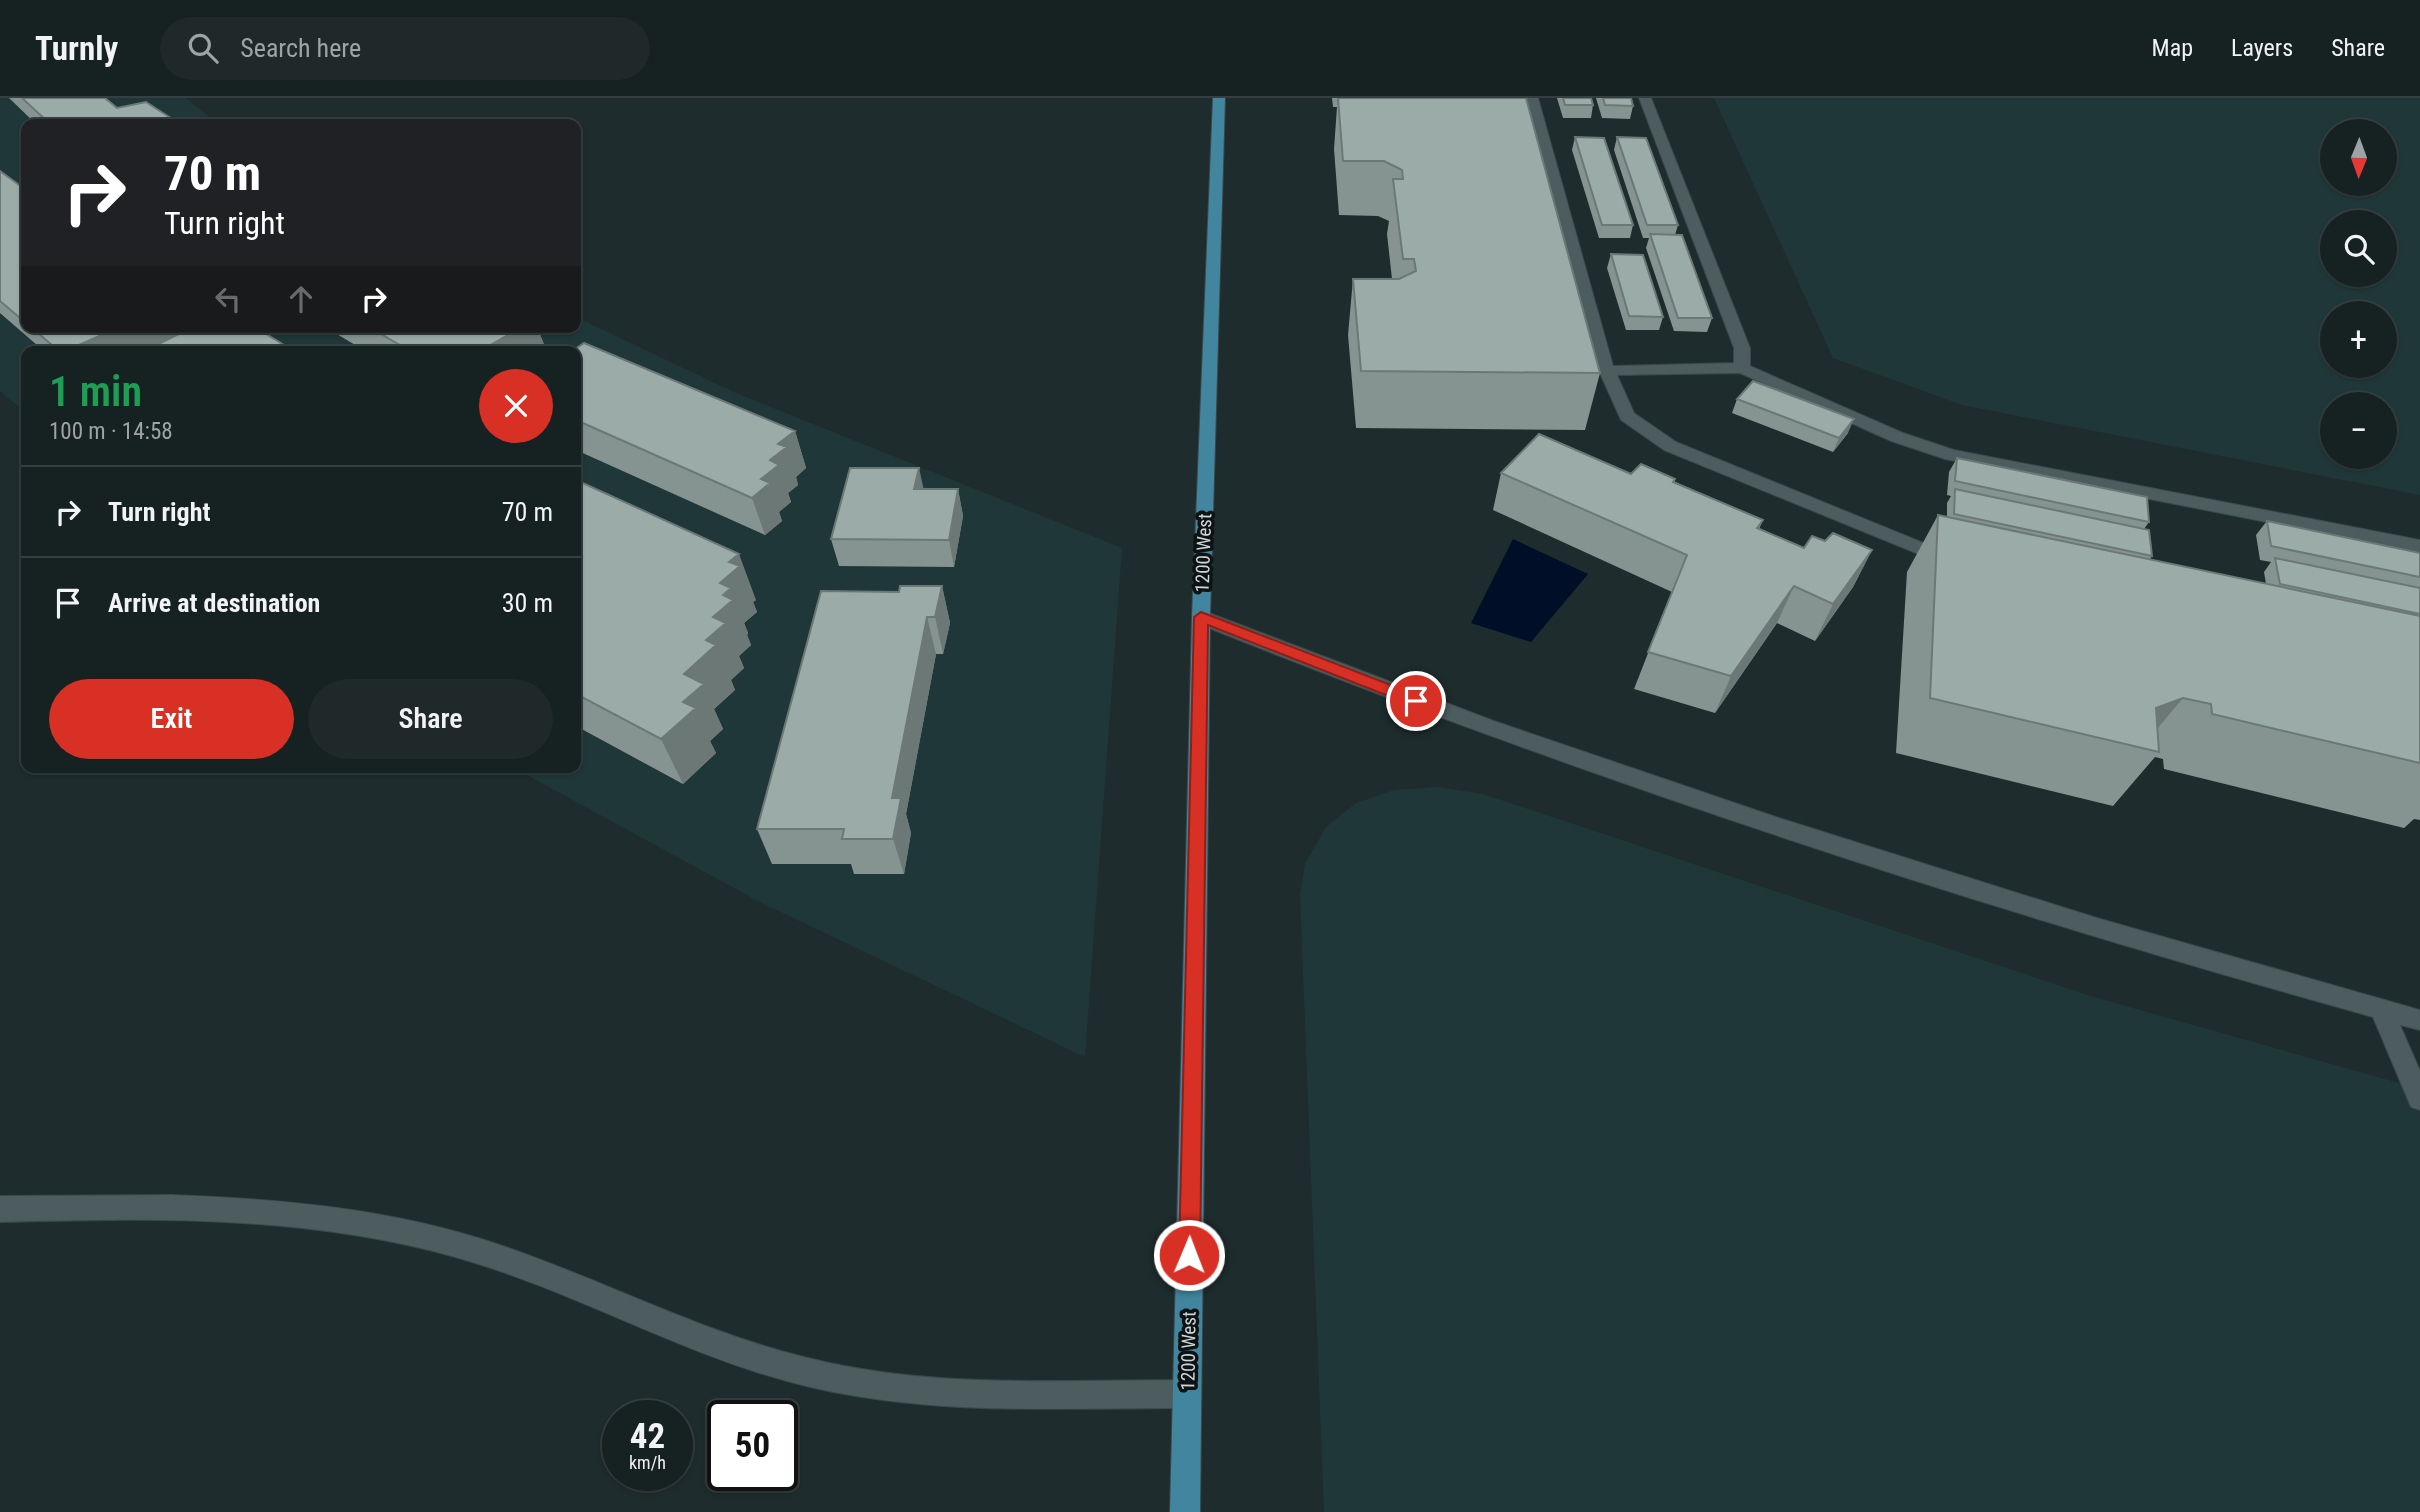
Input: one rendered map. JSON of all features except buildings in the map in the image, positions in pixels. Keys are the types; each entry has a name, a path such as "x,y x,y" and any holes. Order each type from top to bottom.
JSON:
{"main road":[{"name":"1200 West","path":"1185,1512 1201,617 1219,98"}],"street":[{"path":"1532,98 1606,371 1627,416 1670,446 1922,549 1963,557"},
{"path":"1645,98 1742,348 1742,368"},
{"path":"1606,371 1742,368 1897,437 1951,455 2420,546"},
{"path":"1201,617 1416,701 1914,871 2420,1020"},
{"path":"2381,1008 2420,1099"},
{"path":"0,1209 204,1209 290,1214 374,1225 455,1244 554,1277 650,1321 727,1350 809,1373 945,1394 1187,1394"}],"shaded area":[{"path":"0,98 186,98 212,119 21,119 21,333 581,333 581,319 736,393 1122,548 1085,1057 758,901 523,773 581,773 581,346 21,346 21,409 0,391"},
{"path":"1714,98 2420,98 2420,495 1962,405 1833,358"},
{"path":"1438,787 1483,794 2094,997 2420,1089 2420,1512 1324,1512 1300,895 1305,864 1326,827 1356,803 1394,790"}],"water":[{"path":"1513,539 1588,574 1531,642 1471,623"}],"route":[{"path":"1189,1255 1201,617 1416,701"}]}
